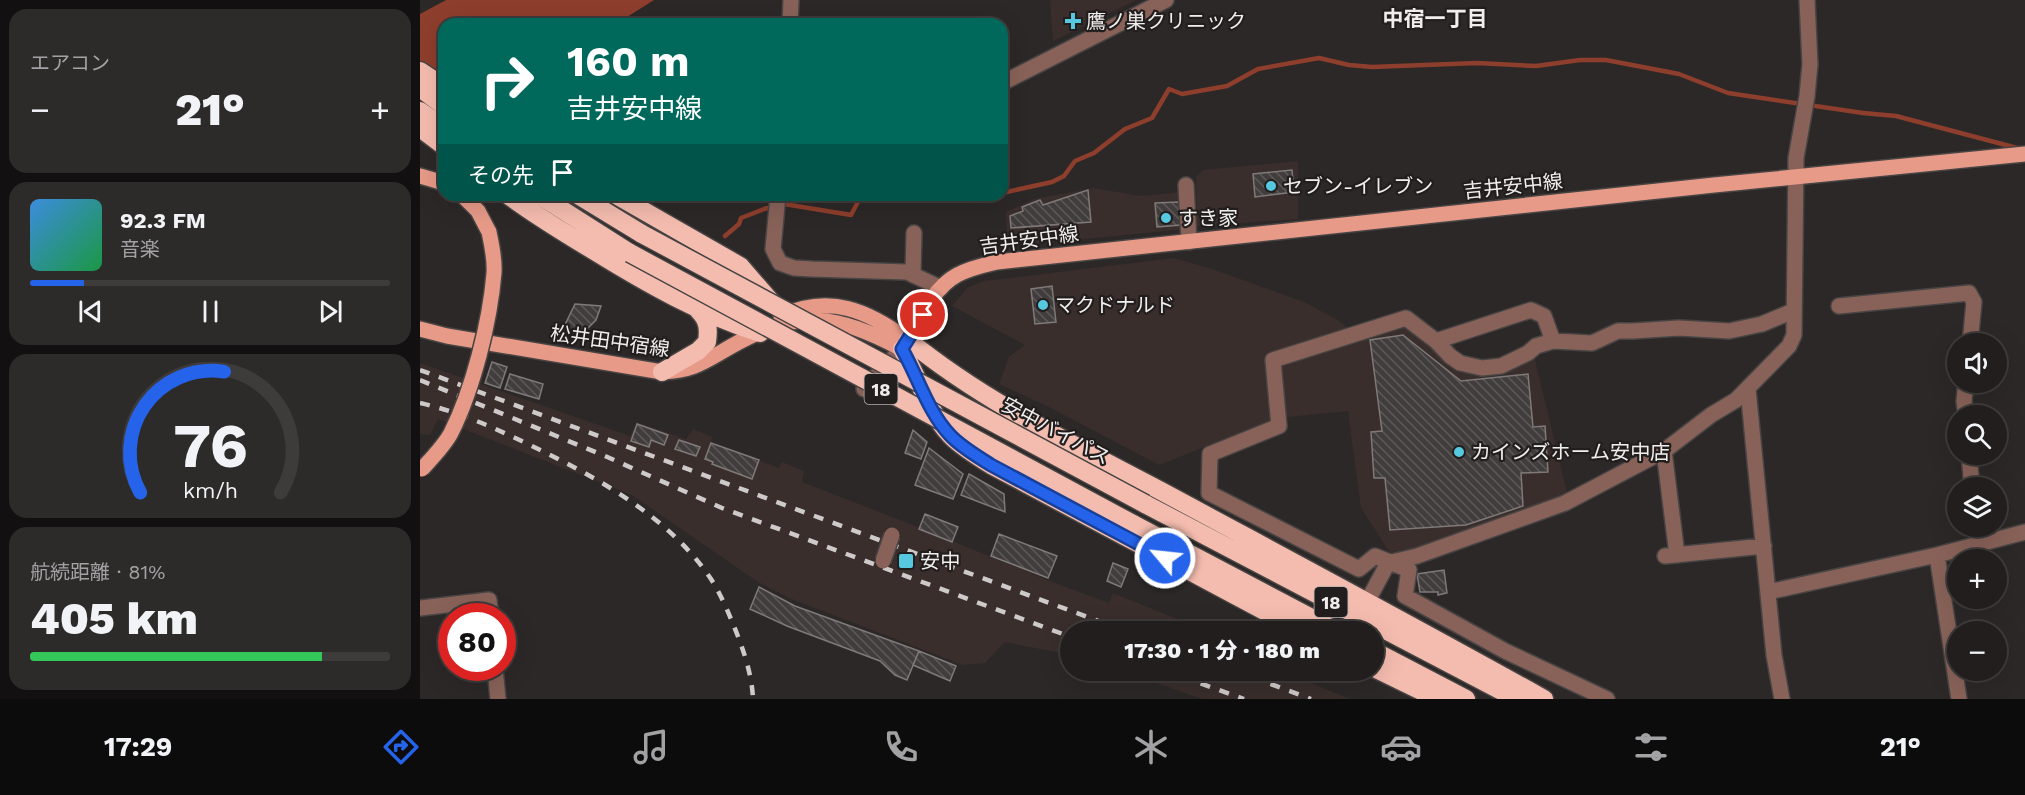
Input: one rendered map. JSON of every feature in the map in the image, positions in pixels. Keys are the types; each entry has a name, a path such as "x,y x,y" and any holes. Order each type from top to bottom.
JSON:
{"highway":[{"path":"420,71 438,83"},
{"path":"420,88 438,102"},
{"path":"420,111 438,134"},
{"path":"420,128 438,137"},
{"path":"516,201 532,214 621,268 698,310 760,333"},
{"name":"18","path":"548,201 630,253 1317,621"},
{"name":"安中バイパス","path":"588,201 642,234 1145,504 1517,699"},
{"path":"626,201 740,266 782,316"},
{"path":"662,372 698,351 707,342 709,329 706,318 698,310"},
{"path":"905,345 1050,432 1544,699"},
{"path":"905,345 934,413 949,434 964,447 991,465 1283,621"},
{"path":"1026,484 1050,432"},
{"path":"1384,656 1466,699"},
{"path":"1384,674 1438,699"}],"main road":[{"name":"吉井安中線","path":"905,345 941,288 955,276 997,262 2025,153"},
{"path":"420,176 438,181"},
{"path":"421,470 450,436 470,384 485,328 494,272 493,249 489,232 478,211 468,201"},
{"name":"松井田中宿線","path":"760,333 782,316 811,306 839,306 880,321 905,345"},
{"name":"松井田中宿線","path":"420,329 447,336 662,372 682,371 703,364 732,346 760,333 803,320 831,320 905,345"}],"street":[{"path":"790,18 791,0"},
{"path":"1008,80 1166,0"},
{"path":"1367,602 1388,563 1417,556 1565,504 1664,451 1736,400 1788,346 1794,335 1796,158 1808,96 1810,64 1807,0"},
{"path":"1186,185 1188,242"},
{"path":"777,201 773,249 780,263 794,268 907,272 941,288"},
{"path":"913,275 914,233"},
{"path":"1839,306 1970,293 1974,302 1971,333"},
{"path":"1437,341 1531,310 1544,316 1552,340"},
{"path":"1607,699 1505,651 1405,596 1409,570 1375,556 1359,569 1209,493 1210,454 1279,426 1273,360 1406,318 1437,341 1450,356 1460,363 1482,368 1501,366 1528,353 1536,346 1552,340 1592,343 1618,331 1679,328 1729,331 1762,324 1793,311"},
{"path":"864,388 905,345"},
{"path":"1748,389 1774,656 1782,699"},
{"path":"1664,451 1671,556 1764,546"},
{"path":"1768,592 1937,555 2025,532"},
{"path":"883,561 892,536"},
{"path":"1977,537 1978,545"},
{"path":"1937,555 1959,699"},
{"path":"463,603 489,600 489,603"},
{"path":"420,608 438,606"},
{"path":"496,681 498,699"}],"shaded area":[{"path":"446,0 654,0 626,18 438,18 438,102 420,108 420,14"},
{"name":"鷹ノ巣クリニック","path":"1050,0 1136,0 1053,41"},
{"path":"1298,161 1298,219 1197,226 1196,177 1203,170"},
{"path":"1093,188 1141,196 1181,192 1185,229 1007,247 1006,212 1034,199"},
{"path":"1174,258 1304,302 1348,328 1357,342 1397,326 1404,326 1456,368 1534,356 1567,493 1411,551 1390,553 1361,508 1348,411 1278,418 1159,465 1049,407 999,384 1009,357 1025,345 952,306 967,288 984,281"},
{"path":"420,363 630,436 637,422 686,439 693,429 712,437 711,443 779,468 782,462 804,471 802,482 1050,581 1109,603 1113,593 1182,621 1060,621 1060,653 1005,642 985,663 963,665 789,598 758,582 632,495 438,419 430,435 420,434"},
{"path":"1151,681 1305,681 1351,699 1202,699"}],"building":[{"path":"1292,170 1294,192 1255,197 1253,174"},
{"path":"1088,190 1091,222 1011,228 1010,216 1023,211 1022,207 1040,200 1043,205"},
{"path":"1179,202 1181,225 1157,227 1155,203"},
{"name":"マクドナルド","path":"1052,286 1056,322 1035,324 1031,289"},
{"path":"575,304 601,306 596,320 581,338 561,333"},
{"name":"カインズホーム安中店","path":"1403,335 1461,381 1528,374 1533,427 1545,426 1548,472 1521,473 1523,506 1466,525 1390,530 1385,478 1374,478 1371,432 1382,431 1370,340"},
{"path":"492,362 507,367 500,388 485,383"},
{"path":"510,374 543,384 539,399 505,389"},
{"path":"637,424 668,435 664,445 651,440 649,447 631,441"},
{"path":"913,430 927,442 921,459 905,453"},
{"path":"679,440 700,447 696,456 675,449"},
{"path":"711,443 759,460 752,479 712,464 713,462 705,459"},
{"path":"929,448 963,474 953,499 915,485"},
{"path":"969,474 1004,494 1005,512 961,495"},
{"path":"925,514 958,527 952,542 919,529"},
{"path":"999,534 1057,556 1048,578 991,556"},
{"path":"1113,563 1128,569 1121,587 1107,581"},
{"path":"1444,570 1447,593 1438,595 1438,592 1420,592 1417,574"},
{"path":"759,587 795,606 919,651 907,680 895,675 880,661 787,626 750,609"},
{"path":"919,651 956,666 950,681 913,665"}],"waterway":[{"path":"1008,192 1052,182 1064,176 1075,161 1094,153 1125,129 1152,118 1169,89 1182,94 1227,86 1258,69 1319,58 1349,65 1372,67 1477,63 1536,66 1580,60 1606,60 1679,74 1728,93 1896,116 2021,149"},
{"path":"725,236 739,224 741,218 764,209 784,204 851,215 858,201"}],"railway":[{"path":"420,370 1098,621"},
{"path":"420,380 605,456 722,508 1060,633"},
{"path":"420,403 478,422 559,459 632,502 675,537 711,579 723,601 746,661 753,699"},
{"path":"1194,681 1244,699"},
{"path":"1263,681 1311,699"}],"place":[{"name":"鷹ノ巣クリニック","path":"1073,21"},
{"name":"セブン-イレブン","path":"1271,186"},
{"name":"すき家","path":"1166,218"},
{"name":"マクドナルド","path":"1043,305"},
{"name":"カインズホーム安中店","path":"1459,452"},
{"name":"安中","path":"906,561"}],"district":[{"name":"中宿一丁目","path":"1435,18"}],"route":[{"path":"923,315 902,349 934,413 949,434 991,465 1165,558"}]}
